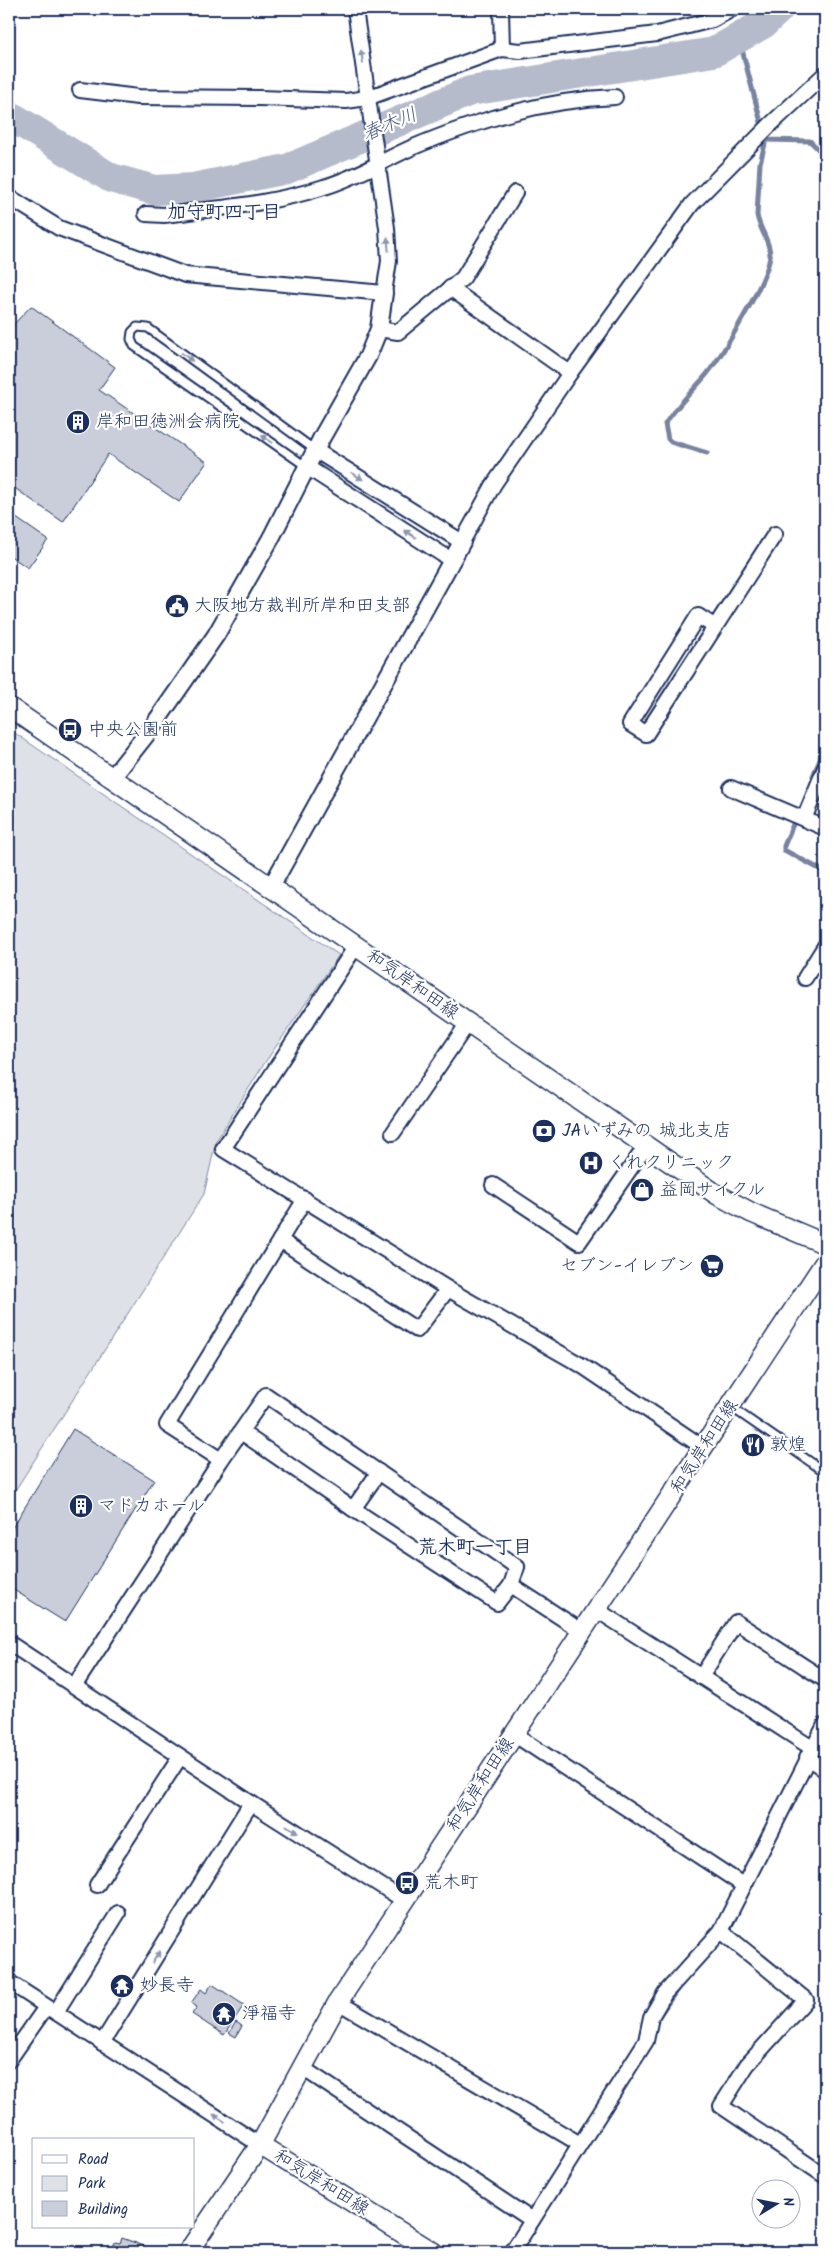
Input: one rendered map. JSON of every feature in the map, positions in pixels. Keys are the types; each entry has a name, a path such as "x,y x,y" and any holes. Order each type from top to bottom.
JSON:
{"main road":[{"name":"和気岸和田線","path":"9,707 716,1194 752,1213 825,1244"},
{"name":"和気岸和田線","path":"433,2252 260,2145 338,2002 598,1610 825,1262"},
{"path":"188,2252 260,2145"}],"street":[{"path":"112,778 153,726 216,635 271,538 315,450 368,356 379,329 390,261 355,9"},
{"path":"501,9 502,49"},
{"path":"80,90 138,97 259,98 368,102 502,49 520,51 657,34 712,20 732,9"},
{"path":"271,887 494,484 570,373 692,204 760,136 776,126 825,74"},
{"path":"146,214 164,215 286,199 326,187 377,162 499,115 578,98 616,97"},
{"path":"379,329 398,332 463,278 515,193"},
{"path":"9,197 59,228 185,274 384,293"},
{"path":"450,288 570,373"},
{"path":"315,450 462,542"},
{"path":"307,467 451,560"},
{"path":"714,626 698,616 630,724 646,734 775,534"},
{"path":"804,819 825,768"},
{"path":"731,788 825,828"},
{"path":"356,946 223,1149 448,1289 581,1365 704,1448"},
{"path":"805,978 825,946"},
{"path":"393,1134 468,1024"},
{"path":"494,1184 579,1242 646,1146"},
{"path":"221,1460 168,1425 305,1199"},
{"path":"280,1240 416,1330 448,1289"},
{"path":"75,1686 221,1460 266,1395 517,1567 511,1585 497,1603 353,1509 241,1432"},
{"path":"353,1509 379,1472"},
{"path":"511,1585 583,1632"},
{"path":"598,1610 702,1677 810,1753 825,1770"},
{"path":"702,1677 736,1622 825,1680"},
{"path":"9,1643 180,1757 405,1901"},
{"path":"512,2252 646,2041 651,2016 665,1993 721,1930 825,1725"},
{"path":"515,1735 742,1886"},
{"path":"97,1885 180,1757"},
{"path":"102,2043 251,1803"},
{"path":"9,2060 51,2010 118,1913"},
{"path":"721,1930 806,2000 747,2065 721,2106 825,2176"},
{"path":"9,1982 260,2145"},
{"path":"338,2002 580,2144"},
{"path":"301,2067 532,2220"}],"lane":[{"path":"307,467 134,346 131,340 132,332 137,327 148,328 315,450"},
{"path":"731,1407 825,1472"}],"green space":[{"path":"9,729 339,955 264,1064 216,1141 204,1194 9,1500"}],"building":[{"name":"岸和田徳洲会病院","path":"31,306 115,367 99,390 207,462 179,502 108,454 63,522 9,484 9,324 12,326"},
{"path":"9,513 48,540 28,568 9,555"},
{"name":"マドカホール","path":"73,1429 154,1480 65,1622 9,1587 9,1533"},
{"path":"212,1984 244,2005 224,2035 192,2014 197,2007 191,2003 201,1989 206,1993"},
{"path":"236,2022 242,2026 236,2037 229,2033"},
{"path":"122,2238 161,2252 111,2252 115,2242 120,2243"}],"waterway":[{"name":"春木川","path":"9,115 111,178 154,190 193,188 287,169 470,91 714,52 763,24 779,9"},
{"path":"739,38 763,130"},
{"path":"765,138 766,140 810,141 822,153 825,161"},
{"path":"707,453 671,442 668,439 665,424 707,374 723,350 744,316 768,266 770,250 757,215 760,163 766,140"},
{"path":"813,776 825,748"},
{"path":"794,822 784,850 825,872"},
{"path":"659,2016 678,1988"}],"place":[{"name":"岸和田徳洲会病院","path":"78,422"},
{"name":"大阪地方裁判所岸和田支部","path":"177,606"},
{"name":"中央公園前","path":"70,730"},
{"name":"JAいずみの 城北支店","path":"544,1131"},
{"name":"くれクリニック","path":"591,1163"},
{"name":"益岡サイクル","path":"642,1190"},
{"name":"セブン-イレブン","path":"712,1266"},
{"name":"敦煌","path":"753,1445"},
{"name":"マドカホール","path":"81,1506"},
{"name":"荒木町","path":"407,1883"},
{"name":"妙長寺","path":"122,1986"},
{"name":"淨福寺","path":"224,2014"}],"district":[{"name":"加守町四丁目","path":"224,213"},
{"name":"荒木町一丁目","path":"475,1548"}]}
